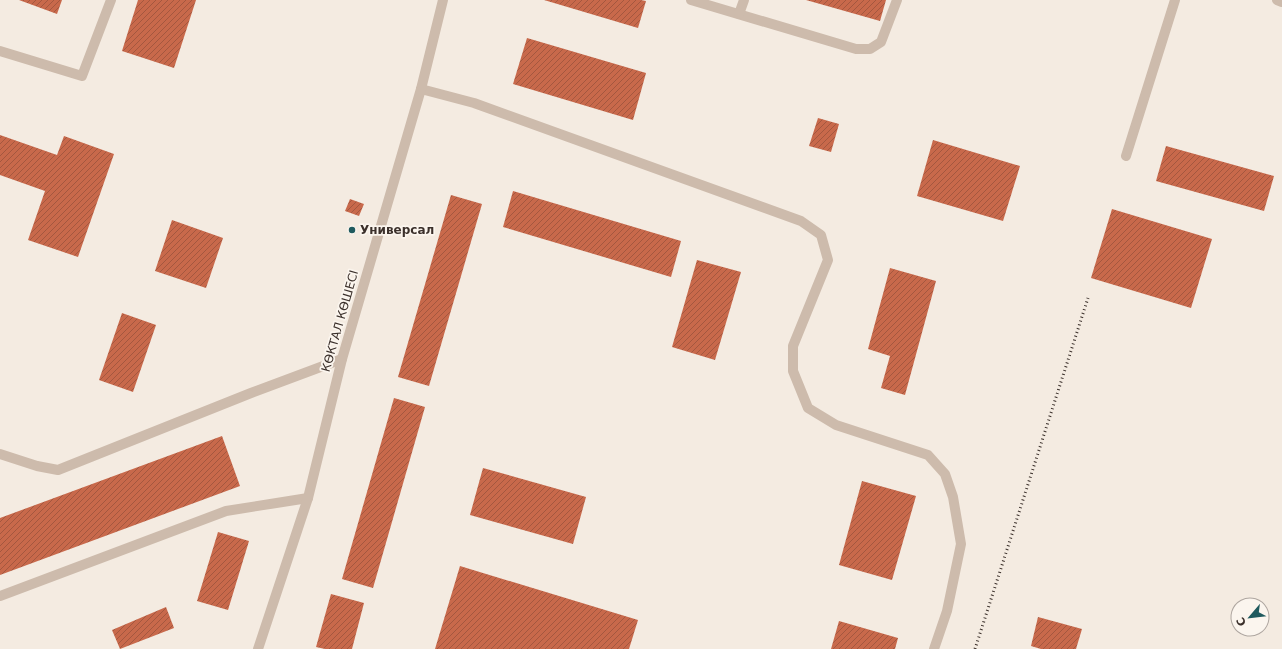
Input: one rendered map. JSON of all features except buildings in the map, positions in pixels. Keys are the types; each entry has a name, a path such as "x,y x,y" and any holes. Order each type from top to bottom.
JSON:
{"lane":[{"path":"0,51 82,76 111,0"},
{"name":"КӨКТАЛ КӨШЕСІ","path":"258,649 308,498 342,359 421,89 443,0"},
{"path":"691,0 856,49 870,49 881,42 897,0"},
{"path":"739,14 744,0"},
{"path":"1126,156 1175,0"},
{"path":"1277,0 1282,2"},
{"path":"421,89 474,103 801,221 821,235 828,260 793,346 793,371 808,408 836,425 928,455 945,474 953,497 961,544 947,611 934,649"},
{"path":"0,454 37,466 58,470 244,396 342,359"},
{"path":"0,596 226,511 308,498"}],"railway":[{"path":"975,649 1088,298"}],"place":[{"name":"Универсал","path":"352,230"}]}
